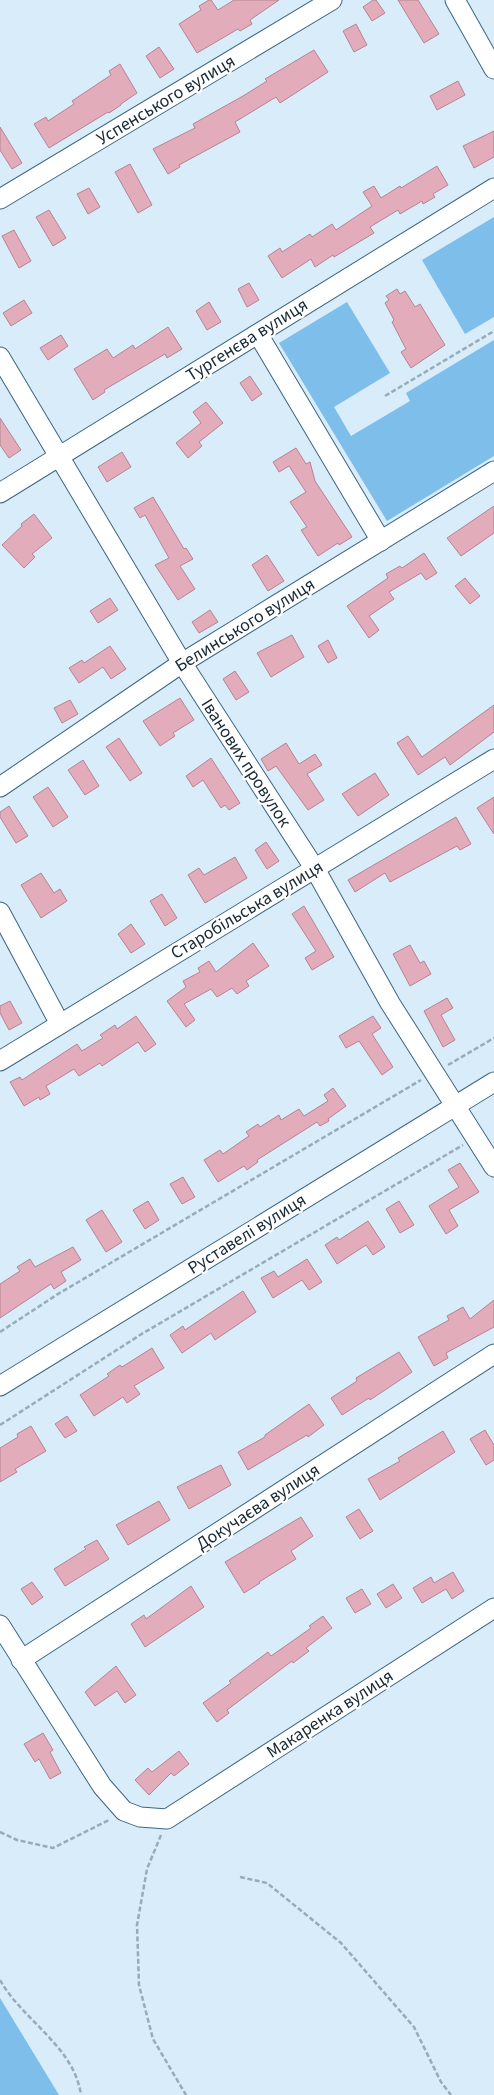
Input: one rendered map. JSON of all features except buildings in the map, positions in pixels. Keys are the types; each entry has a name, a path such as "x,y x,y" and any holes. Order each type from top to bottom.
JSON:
{"street":[{"name":"Успенського вулиця","path":"0,199 332,0"},
{"path":"455,0 494,69"},
{"name":"Тургенєва вулиця","path":"0,493 494,188"},
{"path":"258,334 381,541"},
{"name":"Іванових провулок","path":"0,357 182,663 315,869 390,1003 454,1107 494,1167"},
{"name":"Белинського вулиця","path":"0,787 182,663 494,470"},
{"name":"Старобільська вулиця","path":"0,1060 494,759"},
{"path":"0,912 60,1024"},
{"name":"Руставелі вулиця","path":"0,1386 494,1082"},
{"name":"Докучаєва вулиця","path":"22,1660 494,1354"},
{"name":"Макаренка вулиця","path":"167,1819 494,1608"},
{"path":"0,1625 102,1786 124,1811 140,1817 167,1819"}],"path":[{"path":"385,396 494,331"},
{"path":"0,1332 67,1288 494,1038"},
{"path":"0,1425 140,1335 475,1138"},
{"path":"0,1832 17,1840 53,1848 124,1811"},
{"path":"167,1819 147,1869 137,1925 139,1985 153,2039 186,2095"},
{"path":"240,1877 267,1883 341,1942 414,2027 441,2082 451,2095"},
{"path":"0,1980 67,2059 79,2082 81,2095"}],"shaded area":[{"path":"494,217 494,317 465,334 422,260"},
{"path":"347,302 390,373 334,407 351,436 410,401 406,393 494,340 494,456 387,521 279,343"},
{"path":"0,1998 59,2095 0,2095"}]}
